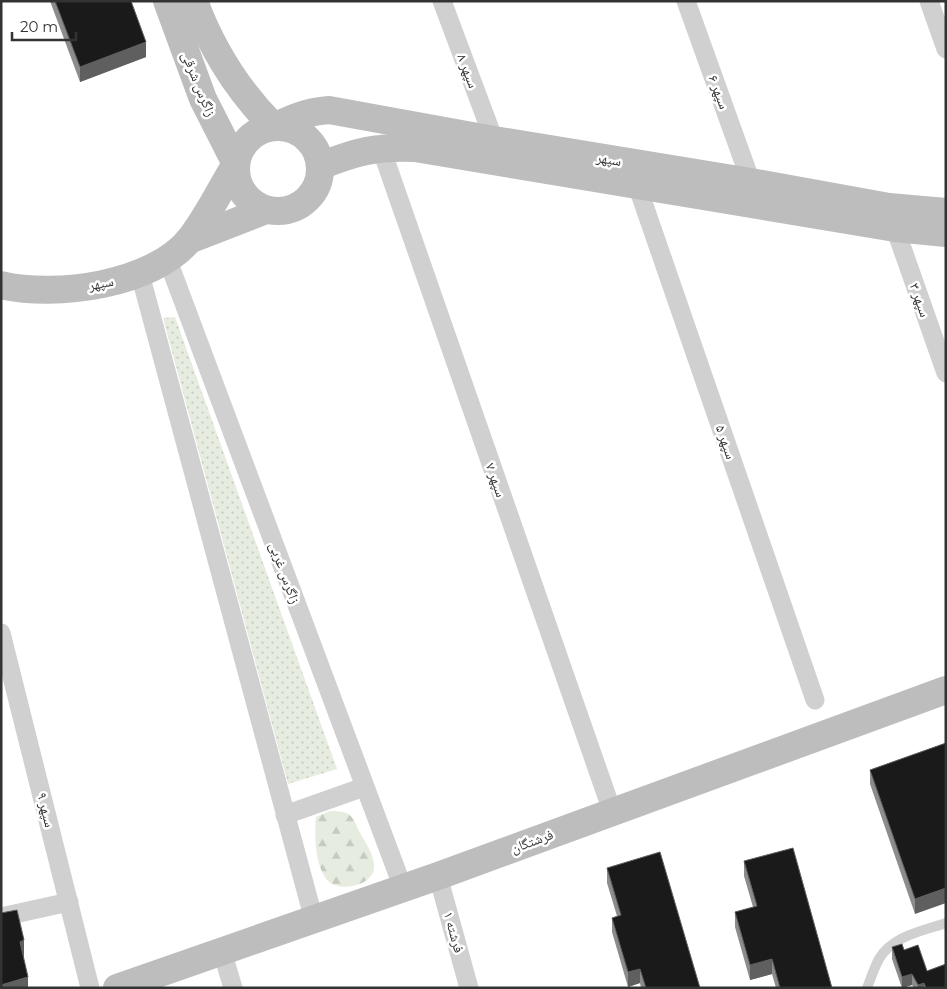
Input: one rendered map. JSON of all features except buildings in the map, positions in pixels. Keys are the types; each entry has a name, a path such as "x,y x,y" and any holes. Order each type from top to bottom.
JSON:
{"street":[{"name":"زاگرس شرقی","path":"166,1 203,99 236,164"},
{"name":"سپهر ۸","path":"442,1 497,151"},
{"name":"سپهر ۶","path":"686,1 753,193"},
{"path":"929,1 946,49"},
{"name":"زاگرس شرقی","path":"198,2 209,37 232,77 252,105 274,127"},
{"path":"203,99 217,111 225,113 232,109 237,102 232,77"},
{"name":"سپهر","path":"274,127 310,112 329,110 375,118 497,151 892,218 946,233"},
{"path":"375,118 381,148"},
{"path":"274,127 292,129 307,138 314,147 320,161 320,175 316,189 307,201 295,209 280,212 266,210 253,204 242,193 235,174 240,150 249,138 260,130 274,127"},
{"name":"سپهر","path":"320,166 351,153 381,148 497,151"},
{"name":"سپهر ۷","path":"381,148 612,811"},
{"path":"189,240 236,164"},
{"name":"سپهر ۵","path":"634,174 815,700"},
{"path":"189,240 266,210"},
{"name":"سپهر","path":"892,218 946,212"},
{"name":"سپهر ۳","path":"892,218 946,373"},
{"name":"سپهر","path":"1,285 38,290 57,290 108,282 140,274 167,258 189,240"},
{"name":"زاگرس غربی","path":"167,258 403,888"},
{"path":"140,274 314,920"},
{"name":"سپهر ۹","path":"1,633 90,988"},
{"name":"فرشتگان","path":"117,988 438,876 946,690"},
{"path":"285,815 364,787"},
{"name":"فرشته ۱","path":"438,876 469,988"},
{"path":"1,918 69,902"},
{"path":"222,950 233,988"}],"lane":[{"path":"867,988 879,959 890,945 901,938 946,923"}],"green space":[{"path":"175,317 337,769 288,784 163,318"},
{"path":"330,811 347,813 353,818 372,856 373,871 364,882 348,887 340,886 327,880 323,874 315,840 316,817"}]}
